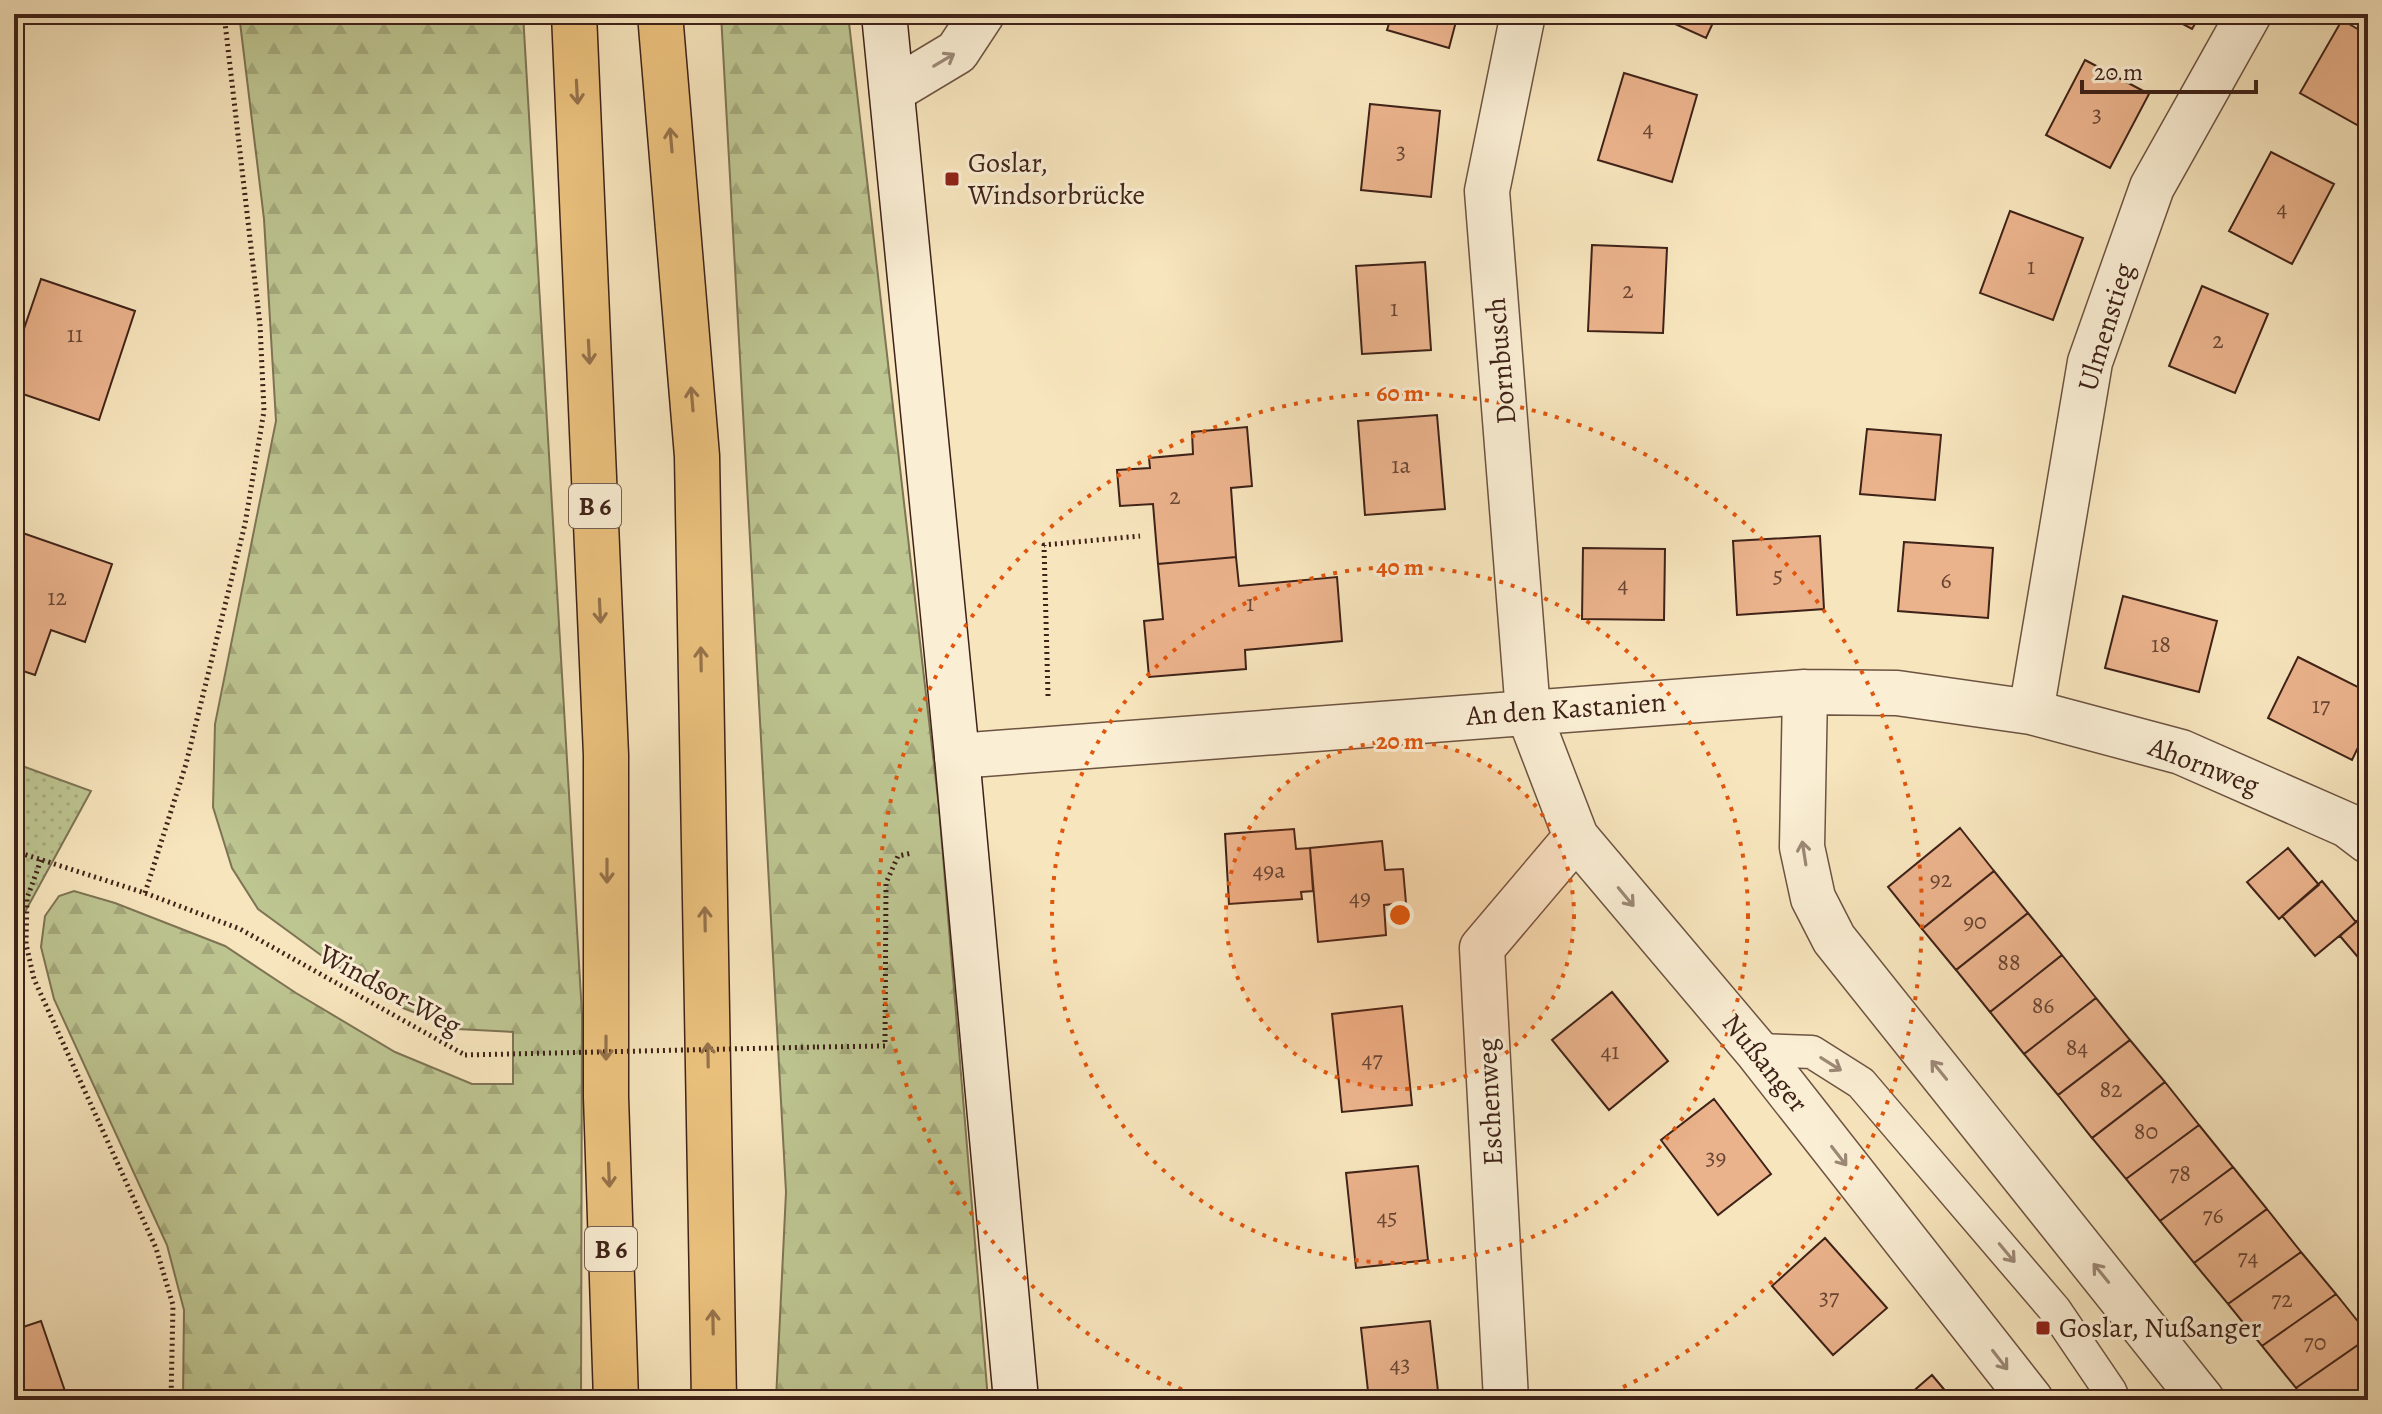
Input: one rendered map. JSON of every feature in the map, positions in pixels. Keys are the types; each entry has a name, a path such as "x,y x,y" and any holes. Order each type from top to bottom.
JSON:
{"highway":[{"name":"B 6","path":"574,14 606,755 606,1097 616,1400"},
{"path":"660,14 697,456 714,1400"}],"street":[{"path":"884,14 1016,1400"},
{"path":"892,91 957,52 982,14"},
{"name":"Dornbusch","path":"1523,14 1487,191 1528,712"},
{"name":"Ulmenstieg","path":"2031,712 2090,362 2152,187 2249,14"},
{"path":"1805,692 1802,847 1813,898 1834,939 2202,1400"},
{"name":"An den Kastanien","path":"957,756 1805,692 1897,693 2031,712"},
{"name":"Nußanger","path":"1528,712 1576,837 1756,1050 2031,1400"},
{"name":"Ahornweg","path":"2031,712 2181,752 2347,825 2368,841"},
{"name":"Eschenweg","path":"1506,1400 1482,948 1576,837"}],"lane":[{"path":"1756,1050 1812,1052 1861,1083 2055,1310 2114,1400"}],"path":[{"path":"145,893 190,749 245,524 264,411 260,325 224,14"},
{"path":"1049,749 1044,545 1140,536"},
{"name":"Windsor-Weg","path":"14,851 145,893 240,929 465,1055 817,1047"},
{"path":"41,860 27,898 26,944 34,979 156,1248 173,1305 171,1400"}],"green space":[{"path":"239,14 523,14 582,1014 581,1400 183,1400 184,1310 167,1245 54,999 41,947 45,916 59,896 74,891 115,903 225,946 395,1052 472,1084 513,1084 513,1032 457,1029 403,1008 329,961 258,909 232,868 213,807 215,724 276,421 264,219"},
{"path":"721,14 848,14 939,808 988,1400 776,1400 786,1192"},
{"path":"14,763 91,791 14,932"}],"building":[{"path":"1392,14 1458,14 1449,48 1387,30"},
{"path":"1653,14 1717,14 1706,38"},
{"path":"2164,14 2201,14 2192,29"},
{"path":"2342,20 2368,35 2368,131 2300,93"},
{"path":"2085,60 2149,94 2110,168 2046,135"},
{"path":"1624,73 1697,95 1672,182 1598,160"},
{"path":"1370,104 1440,111 1431,197 1361,190"},
{"path":"2271,152 2334,184 2292,264 2229,231"},
{"path":"2010,211 2083,238 2053,320 1980,293"},
{"path":"1592,245 1667,248 1663,333 1588,331"},
{"path":"1425,262 1431,350 1362,354 1356,266"},
{"path":"41,279 135,311 99,420 14,391 14,358"},
{"path":"2202,286 2268,314 2235,393 2169,366"},
{"path":"1437,415 1445,509 1365,515 1358,421"},
{"path":"1247,427 1252,486 1231,488 1236,557 1158,564 1153,504 1120,506 1117,470 1150,468 1149,458 1193,454 1192,432"},
{"path":"1867,429 1941,435 1935,500 1860,494"},
{"path":"14,530 112,564 85,642 51,630 35,675 14,668"},
{"path":"1820,536 1824,609 1737,615 1733,541"},
{"path":"1904,542 1993,548 1988,618 1898,611"},
{"path":"1583,548 1665,549 1664,620 1582,619"},
{"path":"1236,557 1239,586 1337,577 1342,641 1245,650 1246,669 1149,677 1144,621 1163,619 1158,564"},
{"path":"2123,596 2217,621 2199,692 2105,668"},
{"path":"2298,657 2368,692 2368,727 2352,760 2268,718"},
{"path":"1960,828 1994,871 1922,929 1888,887"},
{"path":"1294,829 1296,849 1310,848 1313,891 1301,892 1302,899 1229,904 1225,834"},
{"path":"1382,841 1385,870 1403,869 1406,903 1384,905 1386,935 1318,942 1310,848"},
{"path":"2288,848 2319,885 2279,919 2247,882"},
{"path":"1994,871 2028,913 1956,970 1922,929"},
{"path":"2322,881 2356,922 2315,956 2282,916"},
{"path":"2368,911 2368,969 2340,936"},
{"path":"2028,913 2062,955 1990,1012 1956,970"},
{"path":"2062,955 2096,998 2024,1054 1990,1012"},
{"path":"1612,992 1668,1061 1609,1110 1552,1040"},
{"path":"2096,998 2130,1040 2058,1095 2024,1054"},
{"path":"1402,1006 1412,1105 1342,1112 1332,1014"},
{"path":"2130,1040 2165,1082 2092,1138 2058,1095"},
{"path":"2165,1082 2199,1125 2126,1179 2092,1138"},
{"path":"1714,1099 1771,1174 1718,1215 1661,1140"},
{"path":"2199,1125 2233,1167 2160,1221 2126,1179"},
{"path":"1418,1166 1428,1260 1356,1268 1346,1173"},
{"path":"2233,1167 2267,1209 2194,1263 2160,1221"},
{"path":"2267,1209 2301,1252 2228,1304 2194,1263"},
{"path":"1825,1238 1887,1308 1833,1355 1772,1286"},
{"path":"2301,1252 2336,1294 2262,1346 2228,1304"},
{"path":"2336,1294 2368,1338 2296,1388 2262,1346"},
{"path":"41,1321 68,1400 14,1400 14,1330"},
{"path":"1430,1321 1439,1400 1369,1400 1361,1328"},
{"path":"2368,1338 2368,1400 2305,1400 2296,1388"},
{"path":"1932,1375 1953,1400 1903,1400"}],"place":[{"name":"Goslar, Windsorbrücke","path":"952,179"},
{"name":"Goslar, Nußanger","path":"2043,1328"}]}
